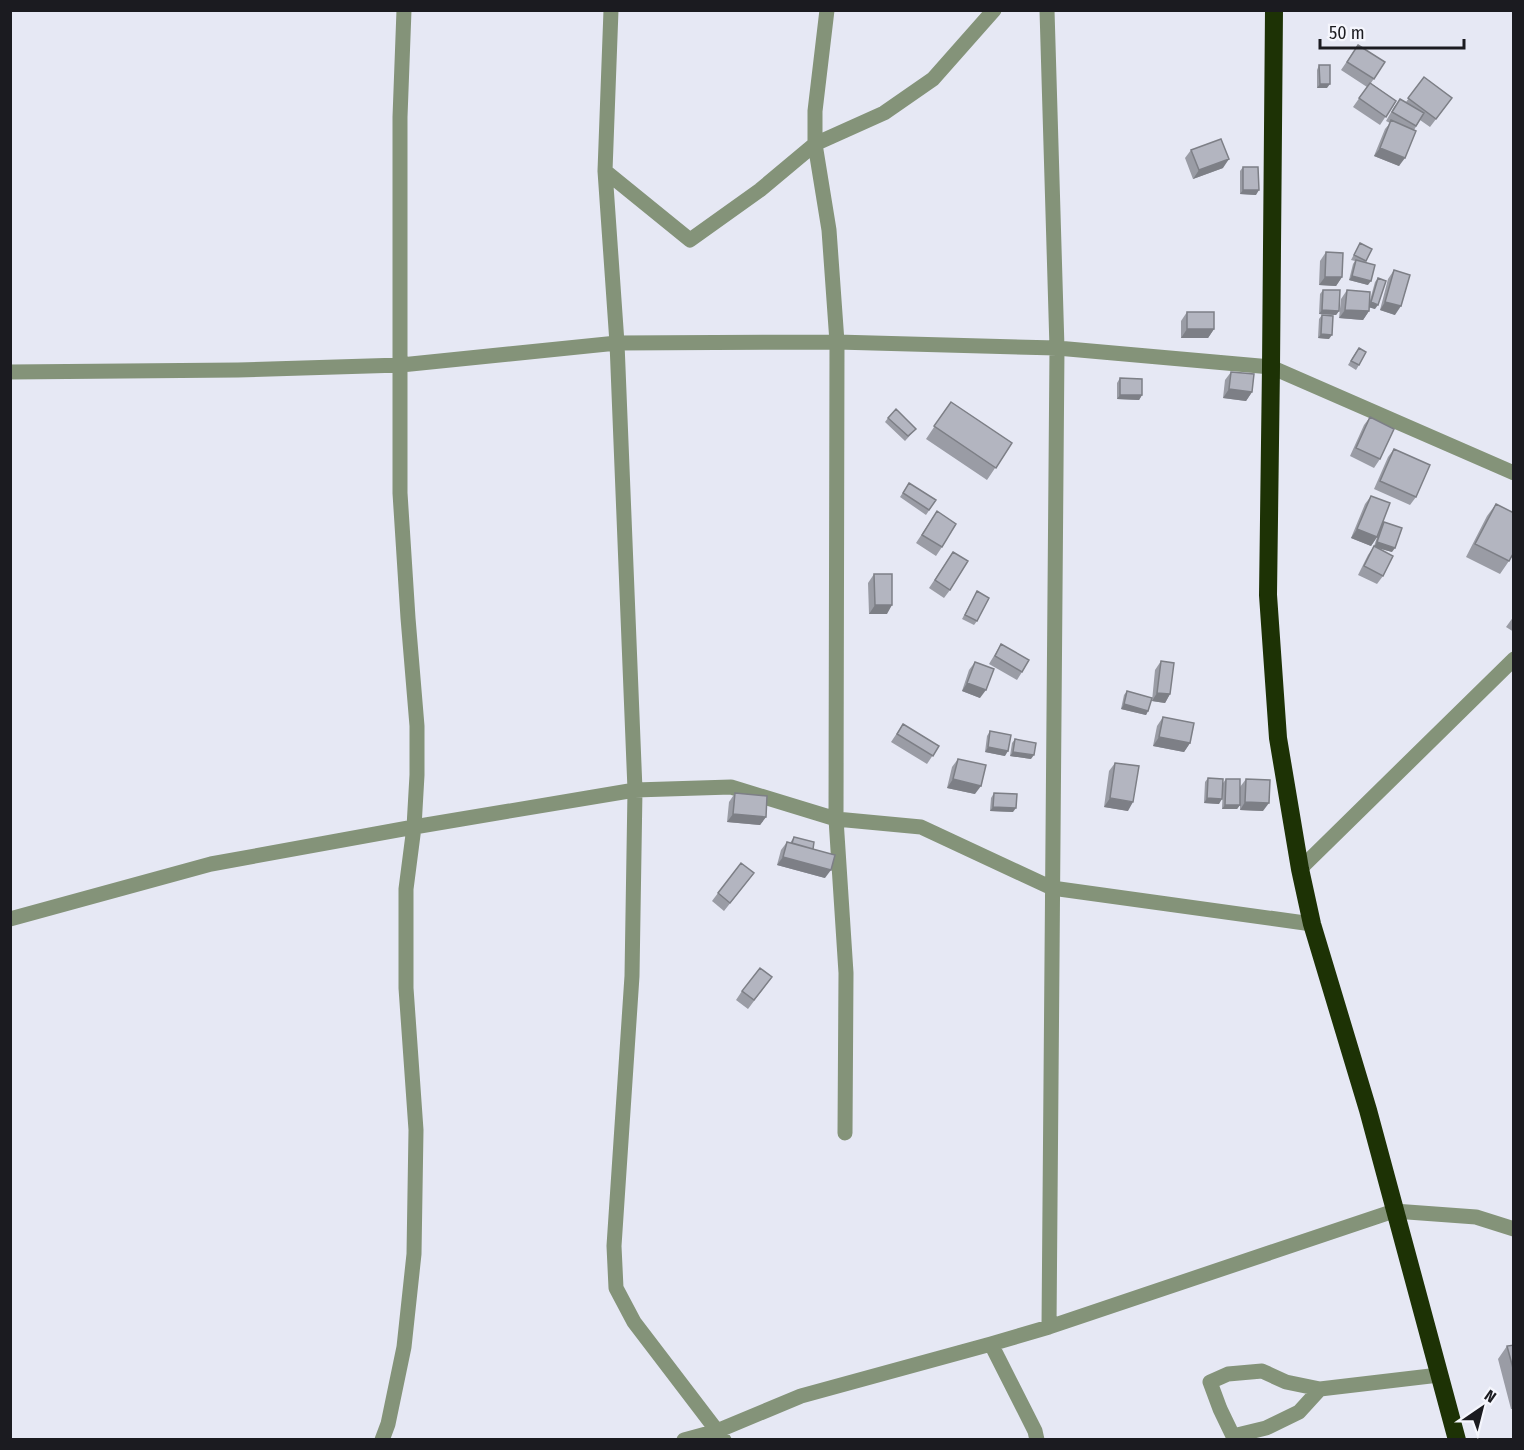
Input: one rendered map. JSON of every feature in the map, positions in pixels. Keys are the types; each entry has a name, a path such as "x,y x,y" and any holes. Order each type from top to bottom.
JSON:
{"highway":[{"path":"1274,10 1268,595 1278,738 1300,869 1312,924 1368,1110 1457,1440"}],"street":[{"path":"382,1440 388,1424 404,1347 414,1254 416,1130 406,988 406,889 414,827 417,726 400,493 400,117 404,10"},
{"path":"611,10 605,171 617,343 635,790 632,976 614,1246 616,1288 634,1322 720,1435"},
{"path":"827,10 815,111 815,144 829,230 837,342 836,819 846,973 845,1133"},
{"path":"605,171 690,240 760,190 815,144 884,113 933,79 994,10"},
{"path":"1047,10 1057,348 1048,1327"},
{"path":"10,372 238,370 401,365 617,343 837,342 1057,348 1271,367 1514,473"},
{"path":"1300,869 1514,659"},
{"path":"10,919 211,864 635,790 732,787 836,819 921,827 1052,888 1312,924"},
{"path":"684,1440 720,1435 801,1396 1048,1327 1394,1211 1476,1217 1514,1229"},
{"path":"992,1344 1035,1431 1037,1440"},
{"path":"1320,1389 1299,1412 1266,1428 1233,1436 1210,1382 1228,1374 1262,1371 1286,1382 1320,1389 1439,1375"}],"building":[{"path":"1358,45 1385,62 1374,79 1347,62"},
{"path":"1319,65 1330,65 1330,84 1320,84"},
{"path":"1424,77 1452,98 1436,119 1408,98"},
{"path":"1370,83 1396,101 1386,117 1359,98"},
{"path":"1400,99 1424,113 1416,126 1392,112"},
{"path":"1391,120 1416,131 1405,158 1380,148"},
{"path":"1221,139 1229,159 1199,170 1191,150"},
{"path":"1243,167 1258,167 1259,190 1243,190"},
{"path":"1360,243 1372,249 1366,261 1354,255"},
{"path":"1326,252 1343,253 1342,277 1325,277"},
{"path":"1356,260 1375,265 1371,281 1352,276"},
{"path":"1394,270 1410,275 1401,306 1385,302"},
{"path":"1378,278 1386,281 1378,305 1371,302"},
{"path":"1323,290 1340,290 1339,311 1322,310"},
{"path":"1347,290 1370,292 1369,311 1345,310"},
{"path":"1187,312 1214,312 1214,329 1187,329"},
{"path":"1322,315 1333,316 1332,335 1321,334"},
{"path":"1359,348 1366,352 1359,365 1351,361"},
{"path":"1231,372 1254,374 1252,392 1229,389"},
{"path":"1120,378 1142,379 1142,395 1120,395"},
{"path":"951,402 1012,443 996,468 934,426"},
{"path":"896,409 916,429 908,436 888,418"},
{"path":"1370,417 1394,429 1380,459 1356,448"},
{"path":"1394,449 1430,465 1416,497 1380,481"},
{"path":"909,483 936,500 929,510 903,493"},
{"path":"1371,496 1390,503 1377,537 1357,529"},
{"path":"1496,504 1514,513 1514,552 1509,561 1475,544"},
{"path":"937,511 956,524 942,547 922,535"},
{"path":"1384,522 1402,528 1395,548 1377,542"},
{"path":"1374,546 1393,556 1383,576 1364,566"},
{"path":"953,552 968,561 950,590 935,580"},
{"path":"874,574 892,574 892,605 875,605"},
{"path":"977,591 989,598 977,621 965,615"},
{"path":"1001,644 1029,660 1022,672 995,656"},
{"path":"1161,661 1174,663 1170,694 1157,693"},
{"path":"975,662 994,669 986,690 967,683"},
{"path":"1127,691 1152,698 1148,711 1124,704"},
{"path":"1163,717 1194,723 1190,743 1159,737"},
{"path":"903,724 939,746 933,756 897,734"},
{"path":"990,731 1011,735 1008,751 988,747"},
{"path":"1015,739 1036,743 1034,755 1013,752"},
{"path":"958,759 986,765 981,786 953,779"},
{"path":"1115,763 1139,766 1133,802 1110,798"},
{"path":"1208,778 1223,779 1222,799 1207,798"},
{"path":"1226,779 1240,779 1240,805 1225,805"},
{"path":"1246,779 1270,780 1269,803 1245,802"},
{"path":"735,793 767,796 766,817 733,814"},
{"path":"994,793 1017,794 1016,808 993,807"},
{"path":"794,837 814,842 813,849 792,843"},
{"path":"787,842 835,855 831,870 783,857"},
{"path":"741,863 754,873 730,903 718,893"},
{"path":"760,968 772,977 754,1000 742,991"},
{"path":"1514,1345 1514,1372 1507,1346"}]}
